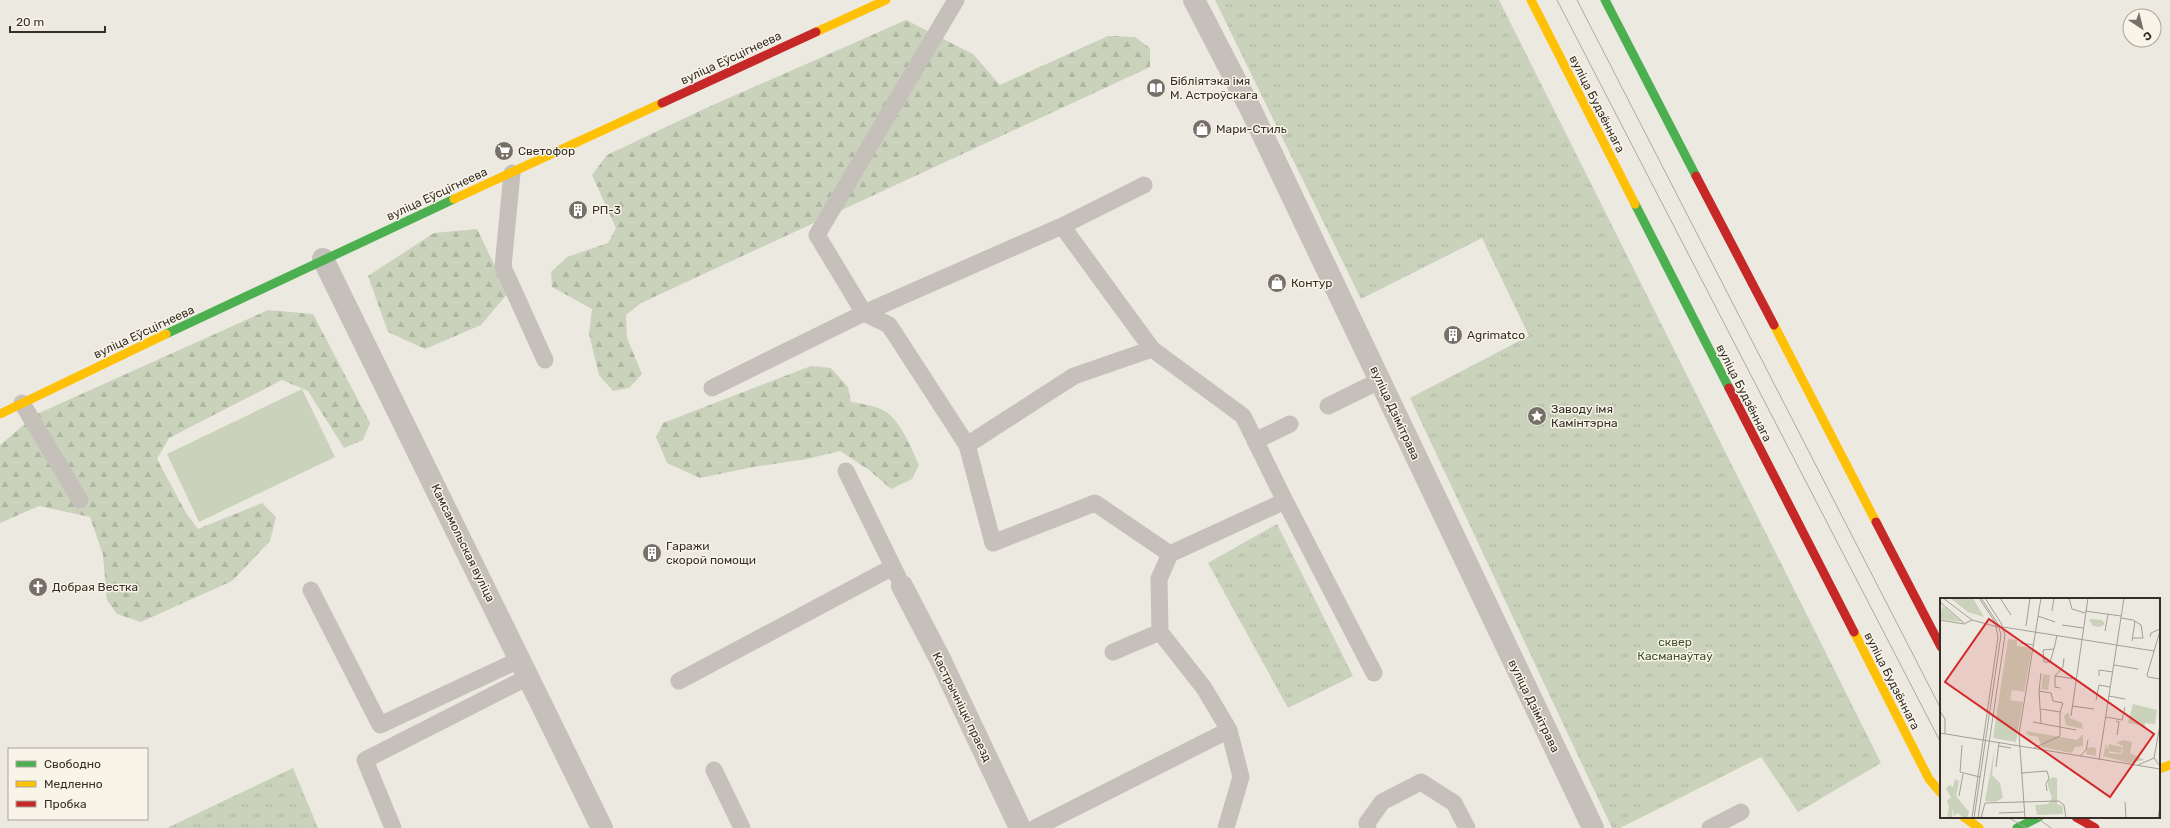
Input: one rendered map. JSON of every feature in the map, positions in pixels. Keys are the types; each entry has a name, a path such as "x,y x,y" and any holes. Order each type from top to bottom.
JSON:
{"main road":[{"name":"вуліца Еўсцігнеева","path":"0,414 323,259 886,0"},
{"name":"вуліца Будзённага","path":"1531,0 1929,779 1940,792"},
{"path":"1605,0 1940,644"},
{"path":"2160,769 2170,765"},
{"path":"1965,818 1979,828"},
{"path":"2017,828 2037,818"},
{"path":"2078,818 2095,828"}],"street":[{"name":"вуліца Дзімітрава","path":"1194,0 1251,110 1593,828"},
{"name":"Камсамольская вуліца","path":"323,259 602,828"},
{"name":"Кастрычніцкі праезд","path":"898,577 939,657 1020,828"}],"lane":[{"path":"956,0 817,235 864,313 889,325 967,445 993,543 1095,503 1170,554"},
{"path":"512,173 503,267 545,360"},
{"path":"712,388 864,313 1062,226 1144,185"},
{"path":"1062,226 1152,349 1243,416 1374,673"},
{"path":"967,445 1074,376 1152,349"},
{"path":"1328,406 1380,381"},
{"path":"22,403 80,500"},
{"path":"1255,441 1290,424"},
{"path":"679,681 898,577 846,471"},
{"path":"1226,828 1241,777 1229,730 1204,688 1160,632 1160,579 1170,554 1285,501"},
{"path":"311,590 380,725 524,668"},
{"path":"1113,652 1160,632"},
{"path":"393,828 365,760 524,668"},
{"path":"1035,828 1229,730"},
{"path":"714,770 742,828"},
{"path":"1368,828 1367,823 1382,802 1421,782 1454,803 1467,828"},
{"path":"1710,828 1741,812"}],"green space":[{"name":"сквер Касманаўтаў","path":"1215,0 1499,0 1881,763 1798,812 1761,757 1620,828 1612,828 1410,398 1529,336 1482,238 1361,299"},
{"path":"906,20 973,54 1000,85 1108,36 1135,37 1150,48 1150,67 641,303 626,315 627,338 642,374 629,388 613,391 599,375 589,334 592,309 552,287 551,272 567,257 608,243 616,228 592,175 607,155 704,109"},
{"path":"477,229 508,293 481,325 425,349 388,332 368,276 434,233"},
{"path":"268,310 313,314 370,423 363,440 344,448 308,391 282,380 169,438 157,459 186,513 198,529 262,503 276,517 270,541 232,581 141,622 117,614 107,600 103,555 90,517 39,506 0,523 0,445 37,414"},
{"path":"811,366 831,368 848,387 851,402 881,409 894,419 906,438 919,465 912,479 891,489 869,470 840,451 807,459 753,467 700,478 667,463 656,437 663,423"},
{"path":"302,389 335,457 199,522 167,454"},
{"path":"1277,524 1353,676 1288,708 1208,563"},
{"path":"293,768 318,828 167,828"}],"tram line":[{"path":"1557,0 1940,741"},
{"path":"1577,0 1940,707"},
{"path":"2009,818 2027,828"},
{"path":"2037,818 2051,828"}],"traffic: fast":[{"path":"1605,0 1696,176"},
{"path":"166,334 454,199"},
{"path":"1635,204 1729,388"},
{"path":"2017,828 2037,818"}],"traffic: slow":[{"path":"816,32 886,0"},
{"path":"1531,0 1635,204"},
{"path":"454,199 662,103"},
{"path":"1774,325 1876,522"},
{"path":"0,414 166,334"},
{"path":"1854,632 1929,779 1940,792"},
{"path":"2160,769 2170,765"},
{"path":"1965,818 1979,828"}],"traffic: jam":[{"path":"662,103 816,32"},
{"path":"1696,176 1774,325"},
{"path":"1729,388 1854,632"},
{"path":"1876,522 1940,645"},
{"path":"2078,818 2095,828"}],"place":[{"name":"Бібліятэка імя М. Астроўскага","path":"1156,88"},
{"name":"Мари-Стиль","path":"1202,129"},
{"name":"Светофор","path":"504,151"},
{"name":"РП-3","path":"578,210"},
{"name":"Контур","path":"1277,283"},
{"name":"Agrimatco","path":"1453,335"},
{"name":"Заводу імя Камінтэрна","path":"1537,416"},
{"name":"Гаражи скорой помощи","path":"652,553"},
{"name":"Добрая Вестка","path":"38,587"}]}
